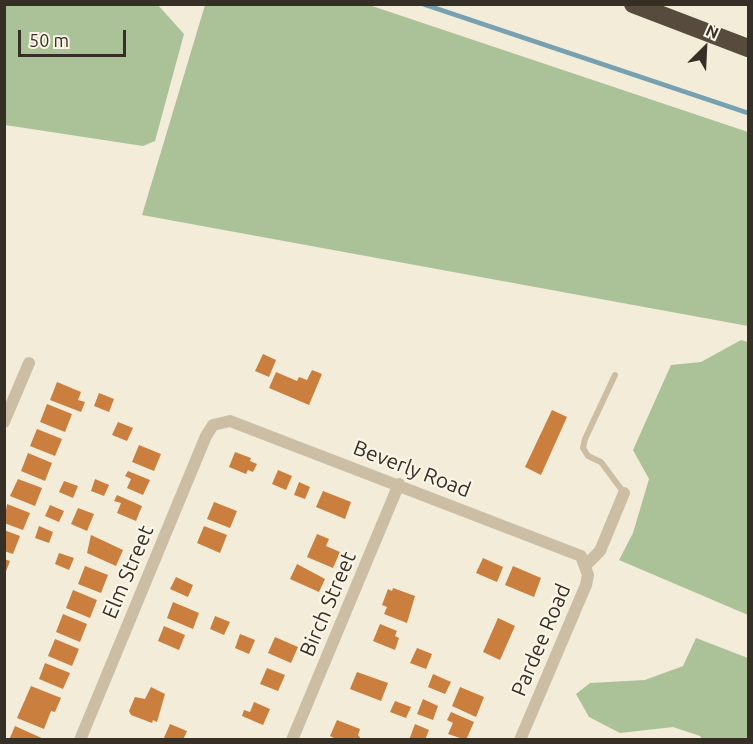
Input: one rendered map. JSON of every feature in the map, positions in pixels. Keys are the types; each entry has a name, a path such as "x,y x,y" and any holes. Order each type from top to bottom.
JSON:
{"highway":[{"path":"633,4 748,48"}],"street":[{"path":"4,422 29,363"},
{"name":"Beverly Road","path":"217,423 236,422 575,551 586,564"},
{"name":"Elm Street","path":"80,740 206,436 217,423"},
{"name":"Birch Street","path":"292,740 399,484"},
{"name":"Pardee Road","path":"520,740 586,585 588,575 586,564 600,551 624,493"}],"lane":[{"path":"615,375 583,448 588,456 601,462 624,493"}],"green space":[{"path":"4,5 158,5 184,34 155,141 143,146 5,125"},
{"path":"205,5 369,5 748,132 748,326 142,215"},
{"path":"741,340 748,342 748,615 619,560 633,533 649,479 633,450 671,365 701,362"},
{"path":"696,638 748,658 748,739 702,739 700,736 673,727 620,733 589,717 576,694 590,683 645,680 683,666"}],"building":[{"path":"263,354 276,360 269,377 255,371"},
{"path":"312,370 322,374 309,405 269,388 276,372 297,381 299,377 307,380"},
{"path":"57,382 81,392 78,400 85,402 81,412 50,400"},
{"path":"99,393 114,399 109,412 94,406"},
{"path":"47,404 72,414 65,432 40,422"},
{"path":"552,410 567,417 541,475 525,467"},
{"path":"118,422 133,428 127,441 112,435"},
{"path":"37,429 62,439 55,456 30,446"},
{"path":"139,445 161,454 154,471 132,462"},
{"path":"235,452 251,458 250,461 257,464 253,472 248,470 246,474 229,467"},
{"path":"28,453 52,463 45,481 21,471"},
{"path":"278,470 292,476 286,490 272,484"},
{"path":"128,471 150,480 143,495 127,488 131,479 125,476"},
{"path":"18,479 42,488 35,506 10,496"},
{"path":"95,479 109,485 104,496 91,491"},
{"path":"64,481 78,486 73,498 59,492"},
{"path":"299,482 310,487 305,499 294,495"},
{"path":"323,491 351,502 345,519 316,507"},
{"path":"117,495 142,506 136,521 117,513 121,503 114,501"},
{"path":"214,502 237,511 230,528 207,519"},
{"path":"7,504 30,513 23,530 4,523"},
{"path":"50,505 64,511 59,522 45,516"},
{"path":"78,508 94,514 87,531 71,524"},
{"path":"39,526 53,532 49,543 35,538"},
{"path":"204,526 227,535 220,553 197,543"},
{"path":"4,530 20,536 13,554 4,551"},
{"path":"317,534 329,539 326,546 340,552 333,568 307,557"},
{"path":"91,535 123,550 116,566 87,553"},
{"path":"59,553 74,558 69,570 55,564"},
{"path":"483,558 503,567 497,582 476,573"},
{"path":"4,559 10,561 5,574 4,574"},
{"path":"297,564 325,579 319,592 290,579"},
{"path":"85,566 108,575 101,593 78,584"},
{"path":"513,566 541,578 534,597 505,585"},
{"path":"176,577 193,585 188,597 170,589"},
{"path":"393,588 415,596 407,623 384,614 387,607 382,605 388,589 392,591"},
{"path":"73,590 97,600 90,618 66,608"},
{"path":"173,602 199,613 193,629 167,618"},
{"path":"63,614 87,624 80,642 56,632"},
{"path":"215,616 230,622 224,635 210,629"},
{"path":"498,618 515,626 500,660 483,652"},
{"path":"380,624 397,631 395,636 399,638 395,650 373,641"},
{"path":"164,626 185,635 179,650 158,641"},
{"path":"240,634 255,640 249,654 235,648"},
{"path":"275,637 298,647 291,663 268,653"},
{"path":"55,639 79,649 72,666 48,656"},
{"path":"417,648 432,654 426,669 410,663"},
{"path":"45,663 70,673 63,689 39,679"},
{"path":"267,668 285,675 278,691 260,684"},
{"path":"357,672 388,683 381,701 350,689"},
{"path":"433,674 451,682 445,694 428,687"},
{"path":"31,686 61,698 55,712 51,711 44,729 17,718"},
{"path":"151,687 165,694 157,722 153,720 152,723 131,715 129,711 135,697 145,699"},
{"path":"460,687 484,697 476,717 452,706"},
{"path":"423,699 438,706 433,720 417,714"},
{"path":"395,701 411,707 406,718 390,712"},
{"path":"254,702 270,709 263,725 242,716 244,710 250,712"},
{"path":"451,712 474,722 466,740 448,734 453,723 447,720"},
{"path":"337,720 360,729 358,735 362,740 338,740 330,736"},
{"path":"170,724 187,731 183,740 163,740"},
{"path":"415,724 429,730 425,740 409,740"},
{"path":"15,726 46,740 9,740"}],"waterway":[{"path":"423,4 748,113"}]}
